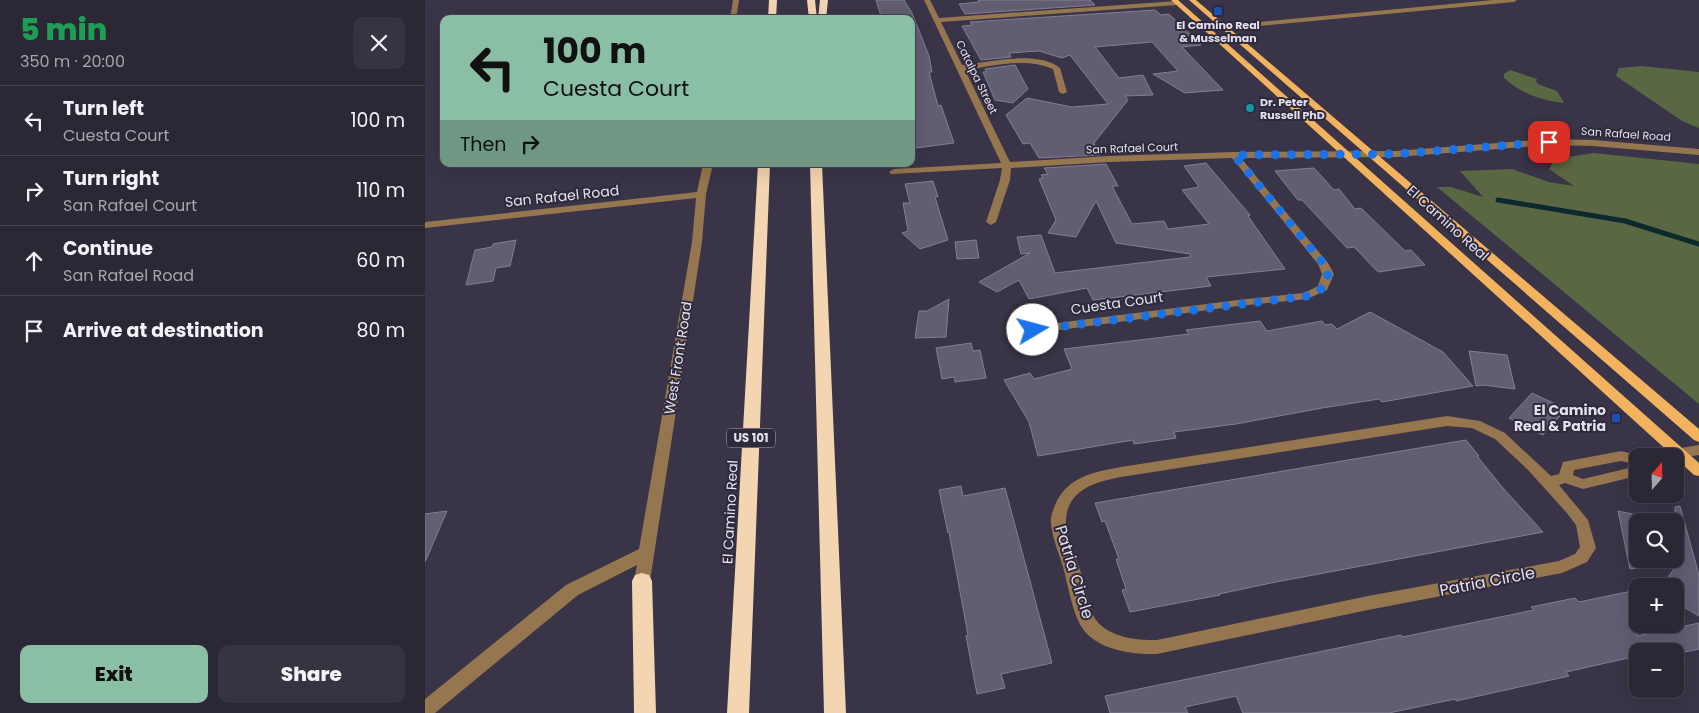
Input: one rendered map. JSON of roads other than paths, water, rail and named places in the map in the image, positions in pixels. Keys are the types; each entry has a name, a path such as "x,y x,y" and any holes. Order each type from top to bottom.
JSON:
{"highway":[{"path":"772,15 773,0"},
{"path":"811,0 813,15"},
{"path":"822,15 824,0"},
{"name":"El Camino Real","path":"738,713 764,167"},
{"path":"815,167 835,713"},
{"path":"642,581 645,713"}],"main road":[{"name":"El Camino Real","path":"1192,0 1699,437"},
{"name":"El Camino Real","path":"1175,1 1673,448"},
{"name":"El Camino Real","path":"1684,458 1699,471"}],"street":[{"path":"734,15 736,0"},
{"name":"Catalpa Street","path":"927,0 1007,164"},
{"path":"1206,29 1514,0"},
{"path":"937,20 1175,1"},
{"path":"961,68 1017,62 1045,64 1056,68 1063,92"},
{"name":"San Rafael Road","path":"1371,155 1549,142 1593,143 1699,152"},
{"name":"San Rafael Court","path":"894,172 1007,164 1234,155 1371,155"},
{"name":"Cuesta Court","path":"1015,332 1237,303 1307,296 1323,288 1328,274 1323,263 1234,155"},
{"path":"991,222 1005,180 1007,164"},
{"name":"West Front Road","path":"642,581 697,242 701,194 707,167"},
{"name":"San Rafael Road","path":"425,225 701,194"},
{"name":"Patria Circle","path":"1447,420 1475,424 1499,436 1547,482 1571,508 1583,524 1586,533 1588,548 1581,558 1569,565 1368,603 1157,647 1138,647 1110,640 1098,633 1088,623 1058,522 1060,509 1066,495 1074,486 1098,477 1447,420"},
{"path":"1684,452 1699,450"},
{"path":"1547,482 1565,478 1583,484 1629,473"},
{"path":"425,710 572,590 647,552"}],"waterway":[{"path":"1498,200 1625,221 1699,244"}],"place":[{"name":"El Camino Real & Musselman","path":"1218,11"},
{"name":"Dr. Peter Russell PhD","path":"1250,108"},
{"name":"El Camino Real & Patria","path":"1616,418"}]}
